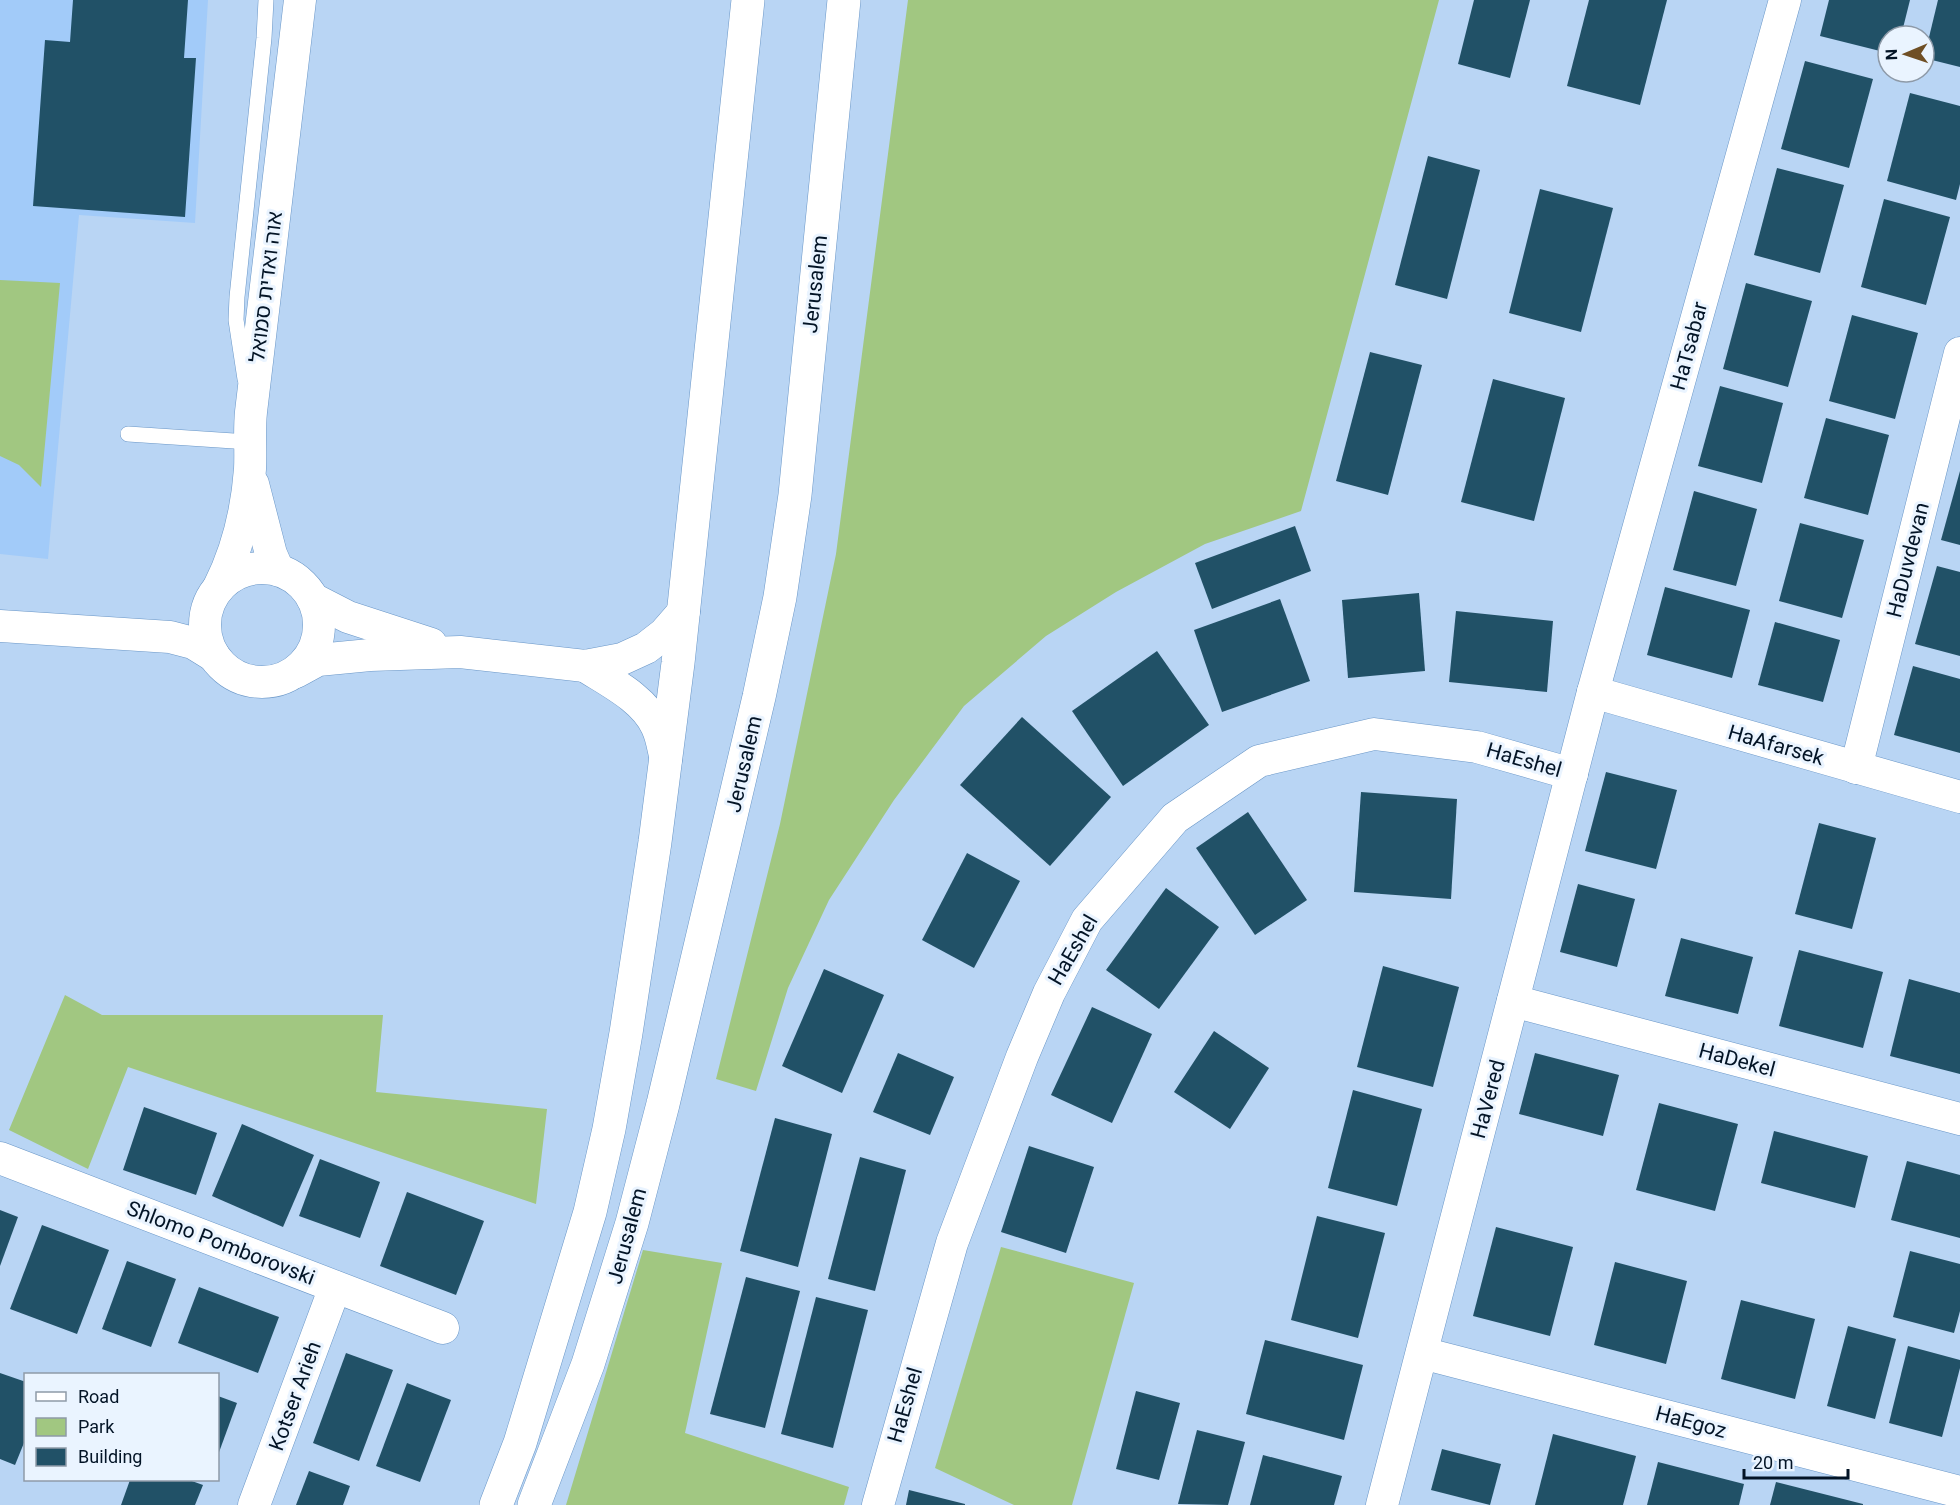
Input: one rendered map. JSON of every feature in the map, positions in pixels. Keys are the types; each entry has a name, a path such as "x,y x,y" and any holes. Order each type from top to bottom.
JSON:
{"street":[{"name":"אוה ואדית סמואל","path":"278,0 288,106"},
{"name":"אוה ואדית סמואל","path":"219,587 231,564 238,540 300,0"},
{"name":"Jerusalem","path":"496,1505 520,1443 595,1191 609,1129 636,969 666,759 684,611 748,0"},
{"name":"Jerusalem","path":"534,1505 588,1364 632,1223 663,1104 759,697 780,597 795,495 844,0"},
{"name":"HaTsabar","path":"1593,692 1785,0"},
{"name":"HaDuvdevan","path":"1856,768 1960,353"},
{"name":"אוה ואדית סמואל","path":"250,441 271,554 278,570"},
{"path":"296,672 308,658 316,642 319,627 318,612 313,598 292,576 278,570 251,569 234,575 219,587 209,603 205,621 206,639 214,656 226,670 242,679 261,683 279,680 296,672 318,660 369,655 460,652 585,666 622,659 646,648 664,634 684,611"},
{"path":"313,598 348,617 374,627 460,652"},
{"path":"0,626 170,637 193,643 214,656"},
{"path":"585,666 622,689 647,711 657,727 666,759"},
{"name":"HaAfarsek","path":"1593,692 1960,797"},
{"name":"HaVered","path":"1382,1505 1593,692"},
{"name":"HaEshel","path":"878,1505 952,1243 1022,1057 1049,993 1087,920 1175,818 1258,761 1374,734 1477,747 1572,774"},
{"name":"HaDekel","path":"1513,1001 1960,1119"},
{"name":"Shlomo Pomborovski","path":"0,1158 443,1328"},
{"name":"Kotser Arieh","path":"254,1505 335,1287"},
{"name":"HaEgoz","path":"1422,1353 1960,1492"}],"lane":[{"path":"128,434 250,441 236,320 266,0"}],"shaded area":[{"path":"0,0 208,0 195,223 79,215 48,559 0,554"}],"green space":[{"path":"908,0 1439,0 1301,511 1205,544 1116,592 1046,636 964,706 894,800 829,900 788,988 756,1091 716,1079 780,824 836,554"},
{"path":"0,280 60,283 41,487 19,465 0,456"},
{"path":"65,995 102,1015 383,1015 376,1092 547,1109 536,1204 128,1067 88,1169 9,1130"},
{"path":"1001,1247 1134,1283 1072,1505 1014,1505 935,1468"},
{"path":"643,1250 722,1263 685,1433 849,1487 844,1505 566,1505"}],"building":[{"path":"73,0 188,0 184,58 196,58 185,217 33,206 45,40 70,42"},
{"path":"1474,0 1530,0 1510,78 1458,64"},
{"path":"1589,0 1667,0 1640,105 1567,86"},
{"path":"1829,0 1910,0 1904,24 1876,24 1876,50 1820,36"},
{"path":"1938,0 1960,0 1960,67 1936,61 1936,24 1932,24"},
{"path":"1805,61 1873,79 1849,168 1781,149"},
{"path":"1910,93 1960,106 1960,184 1956,200 1887,181"},
{"path":"1428,156 1480,170 1447,299 1395,285"},
{"path":"1777,168 1844,185 1820,273 1754,255"},
{"path":"1540,189 1613,208 1581,332 1509,313"},
{"path":"1884,199 1950,217 1926,305 1861,287"},
{"path":"1746,283 1812,301 1788,387 1723,369"},
{"path":"1852,315 1918,333 1895,419 1829,401"},
{"path":"1370,352 1422,365 1388,495 1336,481"},
{"path":"1493,379 1565,398 1534,521 1461,502"},
{"path":"1720,386 1783,403 1762,483 1698,466"},
{"path":"1826,418 1889,435 1868,515 1804,498"},
{"path":"1960,471 1960,545 1941,540"},
{"path":"1694,491 1757,509 1736,586 1673,570"},
{"path":"1800,523 1864,540 1842,618 1779,601"},
{"path":"1295,526 1311,571 1212,609 1195,563"},
{"path":"1937,566 1960,572 1960,656 1915,644"},
{"path":"1665,587 1750,610 1732,678 1647,655"},
{"path":"1419,593 1425,671 1348,678 1342,600"},
{"path":"1280,599 1310,681 1222,712 1194,630"},
{"path":"1456,611 1553,621 1547,692 1449,682"},
{"path":"1775,622 1840,640 1823,702 1758,685"},
{"path":"1157,651 1209,725 1123,786 1072,711"},
{"path":"1913,666 1960,679 1960,753 1894,735"},
{"path":"1022,717 1111,797 1050,866 960,785"},
{"path":"1606,772 1677,790 1656,869 1585,851"},
{"path":"1361,792 1457,799 1451,899 1354,892"},
{"path":"1248,812 1307,900 1255,935 1196,848"},
{"path":"1819,823 1876,838 1852,929 1795,914"},
{"path":"967,853 1020,881 974,968 922,940"},
{"path":"1578,884 1635,899 1617,967 1560,952"},
{"path":"1166,888 1219,927 1159,1009 1106,970"},
{"path":"1681,938 1753,957 1738,1014 1665,996"},
{"path":"1799,950 1883,972 1863,1048 1779,1026"},
{"path":"1383,966 1459,987 1433,1087 1357,1067"},
{"path":"824,969 884,995 842,1093 782,1066"},
{"path":"1909,979 1960,993 1960,1074 1890,1056"},
{"path":"1092,1007 1152,1034 1112,1123 1051,1095"},
{"path":"1214,1031 1269,1068 1230,1129 1174,1092"},
{"path":"898,1053 954,1077 930,1135 873,1112"},
{"path":"1535,1053 1619,1075 1603,1136 1519,1114"},
{"path":"1353,1090 1422,1109 1397,1206 1328,1188"},
{"path":"1659,1103 1738,1124 1715,1211 1636,1190"},
{"path":"144,1107 217,1133 196,1195 123,1170"},
{"path":"775,1118 832,1134 798,1267 740,1251"},
{"path":"242,1124 314,1155 283,1227 212,1196"},
{"path":"1774,1131 1868,1156 1855,1208 1761,1183"},
{"path":"1029,1146 1094,1167 1066,1253 1001,1232"},
{"path":"860,1157 906,1170 875,1291 828,1279"},
{"path":"320,1159 380,1182 360,1238 299,1216"},
{"path":"1907,1161 1960,1175 1960,1238 1891,1220"},
{"path":"407,1192 484,1221 456,1295 380,1266"},
{"path":"0,1210 18,1217 0,1266"},
{"path":"1317,1216 1385,1233 1358,1338 1291,1320"},
{"path":"42,1225 109,1250 77,1334 10,1309"},
{"path":"1496,1227 1573,1247 1550,1336 1473,1316"},
{"path":"1910,1251 1960,1264 1960,1311 1954,1333 1893,1317"},
{"path":"127,1261 176,1279 151,1347 102,1329"},
{"path":"1615,1262 1687,1281 1666,1364 1594,1345"},
{"path":"746,1277 800,1291 765,1428 710,1414"},
{"path":"199,1287 279,1317 258,1373 178,1343"},
{"path":"816,1297 868,1310 833,1448 781,1434"},
{"path":"1741,1300 1815,1319 1795,1399 1721,1379"},
{"path":"1848,1326 1896,1339 1875,1419 1827,1406"},
{"path":"1265,1340 1363,1365 1344,1440 1246,1414"},
{"path":"1908,1346 1960,1360 1960,1368 1942,1437 1889,1423"},
{"path":"346,1353 393,1370 359,1461 313,1443"},
{"path":"0,1373 24,1381 24,1443 15,1465 0,1459"},
{"path":"407,1383 451,1400 420,1482 376,1466"},
{"path":"1136,1391 1180,1403 1159,1480 1116,1469"},
{"path":"219,1396 237,1403 219,1452"},
{"path":"1197,1430 1245,1442 1228,1505 1178,1504"},
{"path":"1553,1434 1636,1456 1623,1505 1535,1505"},
{"path":"1442,1449 1501,1464 1490,1505 1431,1490"},
{"path":"1263,1455 1342,1476 1334,1505 1250,1505"},
{"path":"1658,1462 1744,1484 1739,1505 1647,1505"},
{"path":"309,1471 350,1486 343,1505 296,1505"},
{"path":"130,1481 192,1481 203,1485 195,1505 121,1505"},
{"path":"1776,1482 1863,1504 1863,1505 1770,1505"},
{"path":"909,1490 965,1504 965,1505 906,1505"}]}
